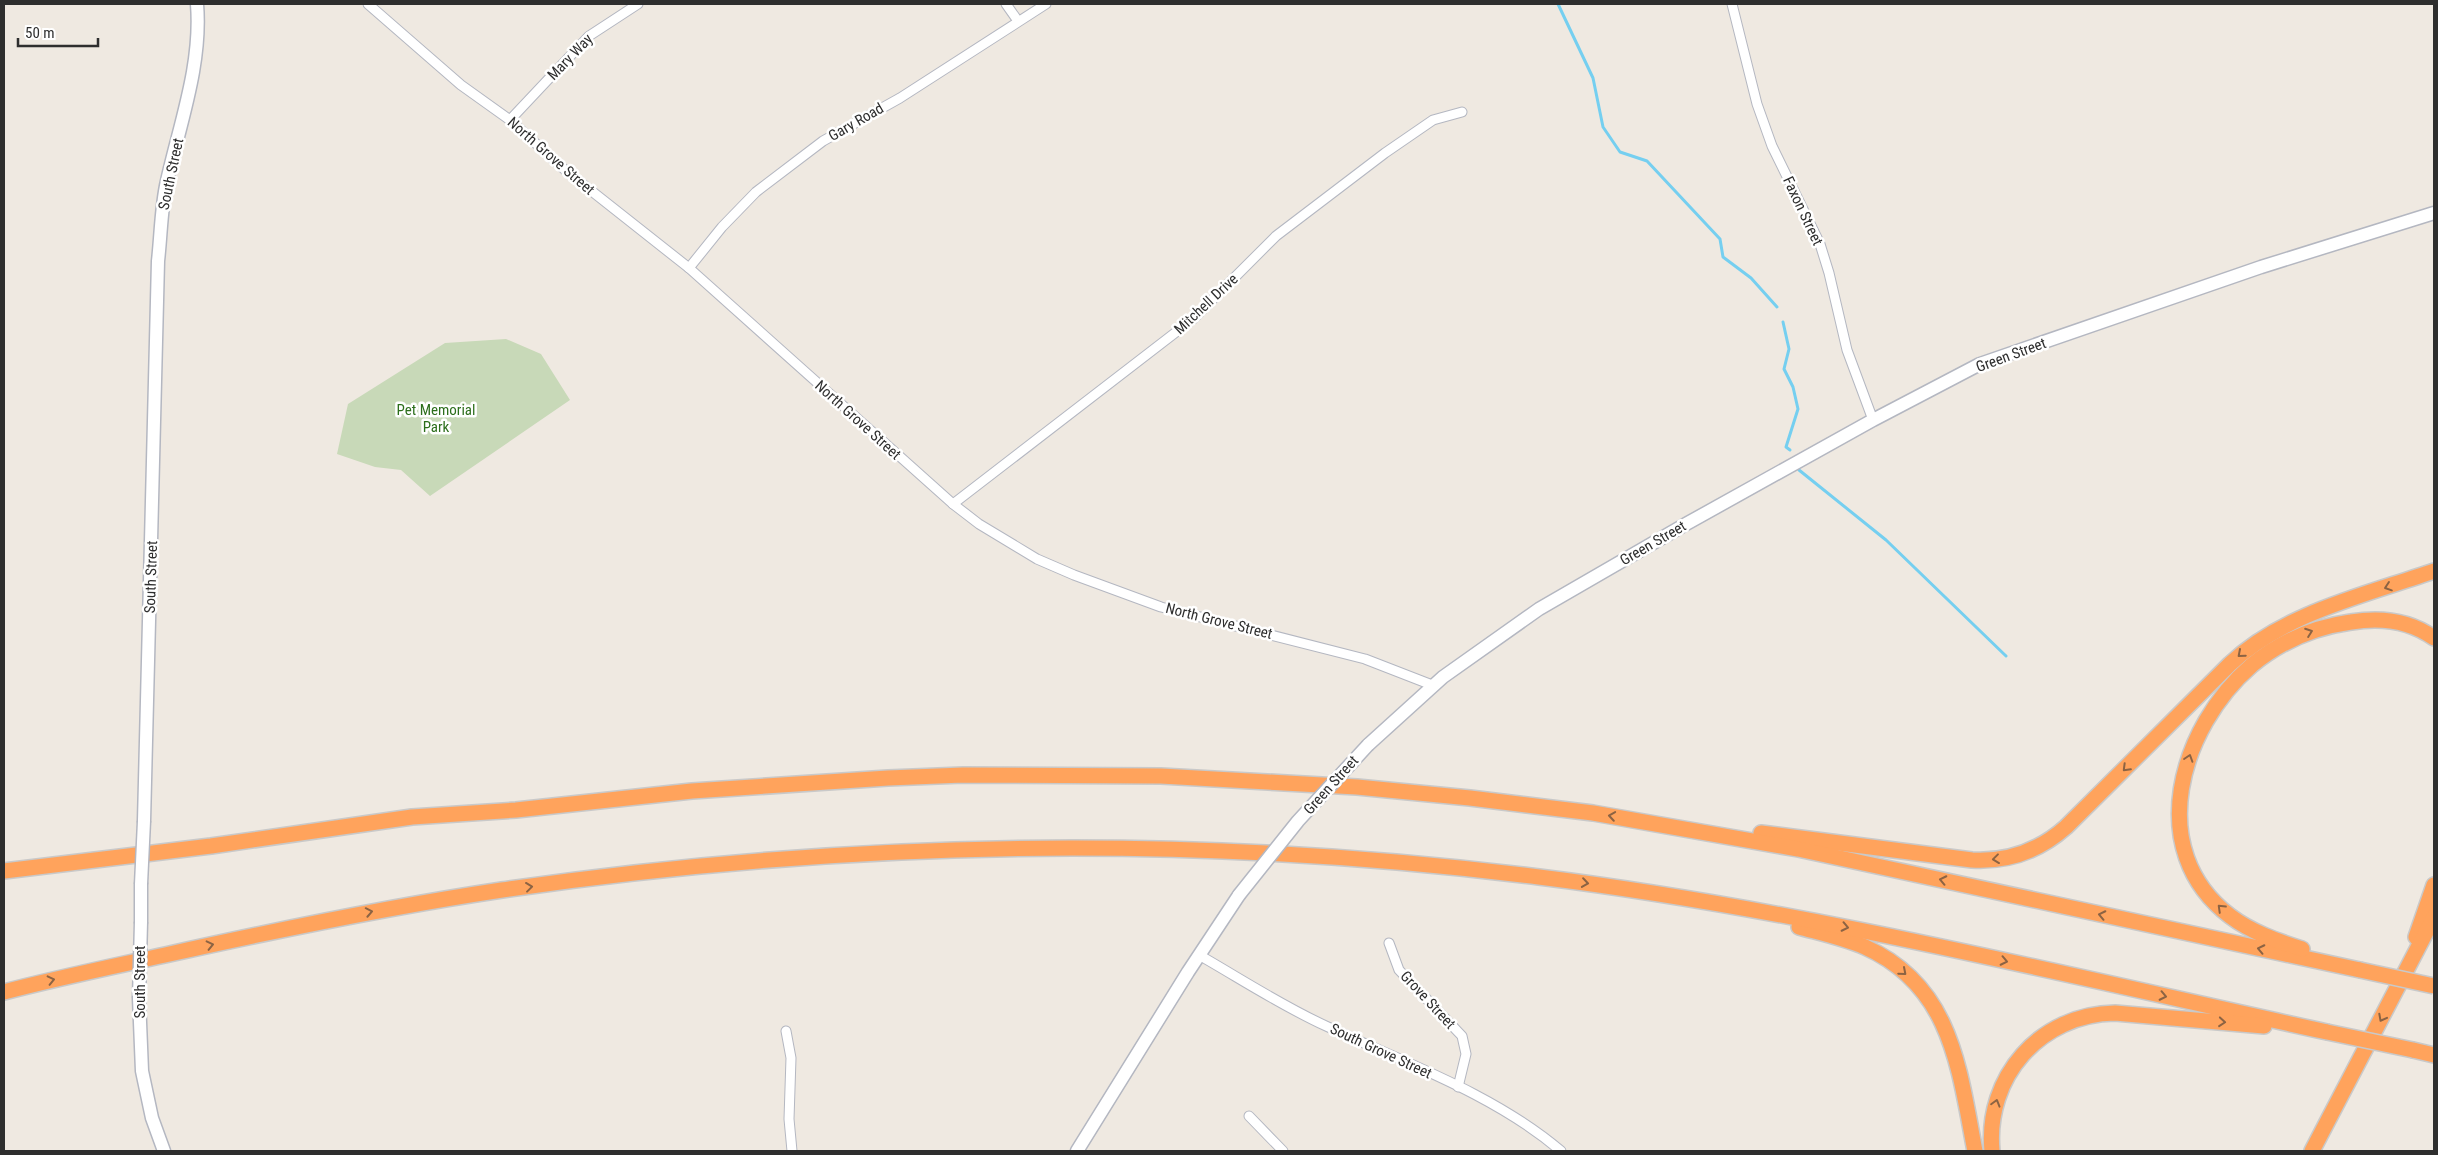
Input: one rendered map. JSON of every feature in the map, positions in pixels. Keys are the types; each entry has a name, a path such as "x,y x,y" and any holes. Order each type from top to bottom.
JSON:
{"highway":[{"path":"4,871 210,846 412,817 516,810 692,791 925,776 1083,775 1279,782 1470,798 1634,820 1787,835 1972,860 1996,860 2041,846 2066,828 2230,664 2260,639 2304,617 2434,571"},
{"path":"2360,970 2254,931 2229,916 2212,899 2192,871 2181,840 2179,809 2185,774 2202,727 2220,698 2253,664 2285,643 2327,626 2374,620 2406,624 2434,638"},
{"path":"1634,820 1798,849 2434,986"},
{"path":"4,992 245,937 377,911 494,891 688,868 857,853 955,849 1113,848 1277,854 1507,873 1694,899 1849,928 2434,1055"},
{"path":"2404,975 2434,885"},
{"path":"1694,899 1856,944 1889,961 1911,978 1934,1007 1950,1039 1958,1065 1975,1151"},
{"path":"2312,1151 2434,917"},
{"path":"1992,1151 1994,1112 2006,1078 2021,1056 2037,1040 2071,1021 2101,1014 2122,1013 2327,1032"}],"main road":[{"name":"South Street","path":"164,1151 152,1118 142,1071 139,998 158,261 167,182 186,109 192,70 196,40 197,4"},
{"name":"Green Street","path":"1078,1151 1199,955 1239,895 1298,821 1368,744 1432,685 1481,648 1540,609 1686,524 1873,420 1980,364 2261,267 2434,213"}],"street":[{"name":"North Grove Street","path":"368,4 461,85 510,120 565,170 689,268 952,504 979,524 1037,559 1074,575 1161,607 1356,657 1432,685"},
{"name":"Mary Way","path":"510,120 589,36 638,4"},
{"path":"1006,4 1018,21"},
{"name":"Gary Road","path":"689,268 722,227 756,192 823,141 900,98 1046,4"},
{"name":"Faxon Street","path":"1732,4 1757,104 1772,146 1820,244 1829,273 1847,350 1873,420"},
{"name":"Mitchell Drive","path":"952,504 1193,319 1284,230 1385,153 1433,120 1462,112"},
{"name":"Grove Street","path":"1389,943 1399,970 1462,1036 1466,1054 1458,1087"},
{"name":"South Grove Street","path":"1199,955 1324,1025 1458,1087 1534,1128 1561,1151"},
{"path":"786,1031 791,1058 789,1119 792,1151"},
{"path":"1249,1116 1283,1151"}],"green space":[{"name":"Pet Memorial Park","path":"506,339 541,354 570,400 430,496 401,470 375,467 337,454 348,404 445,343"}],"waterway":[{"path":"1558,4 1593,78 1603,127 1620,152 1647,161 1720,239 1723,257 1751,278 1777,307"},
{"path":"1783,322 1789,349 1784,369 1793,387 1798,409 1786,447 1790,450"},
{"path":"1799,470 1886,540 2006,656"}]}
